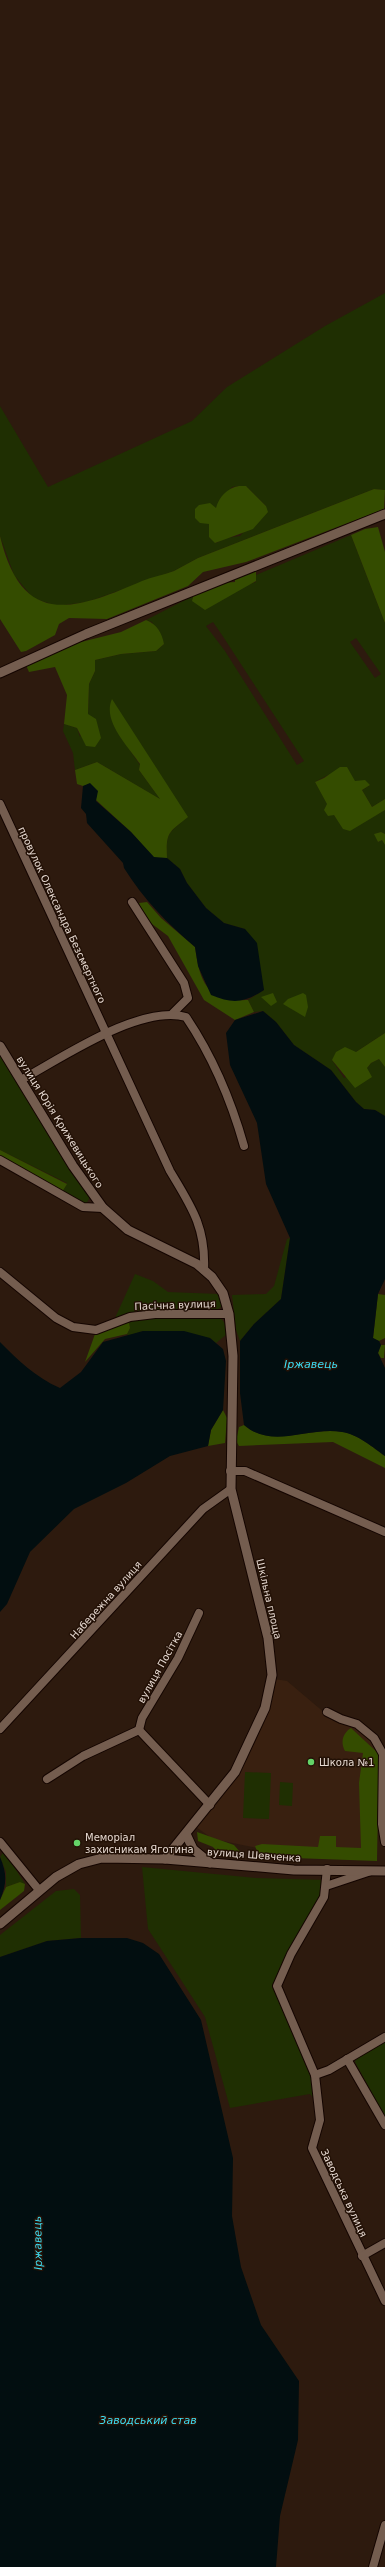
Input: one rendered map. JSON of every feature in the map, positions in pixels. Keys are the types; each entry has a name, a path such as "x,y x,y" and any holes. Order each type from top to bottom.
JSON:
{"street":[{"path":"0,673 94,631 385,514"},
{"name":"провулок Олександра Безсмертного","path":"0,804 170,1171 198,1218 205,1255 204,1270"},
{"path":"132,902 184,983 188,998 173,1013"},
{"path":"21,1080 107,1034 156,1015 173,1013 186,1017 202,1040 232,1104 244,1146"},
{"name":"вулиця Юрія Крижевицького","path":"0,1046 73,1166 103,1208 128,1230 197,1264 204,1270 223,1293 229,1314"},
{"path":"0,1160 83,1207 103,1208"},
{"name":"Пасічна вулиця","path":"0,1272 56,1318 73,1327 96,1330 130,1317 155,1314 229,1314"},
{"name":"Шкільна площа","path":"165,1859 210,1805 235,1772 253,1739 265,1708 272,1675 268,1638 231,1489 230,1471 233,1356 229,1314"},
{"path":"230,1471 245,1471 385,1532"},
{"name":"Набережна вулиця","path":"0,1729 202,1509 231,1489"},
{"name":"вулиця Посітка","path":"139,1730 142,1718 174,1665 199,1613"},
{"path":"326,1712 341,1720 357,1724 374,1738 383,1754 382,1824 385,1842"},
{"path":"46,1779 83,1756 139,1730 210,1805"},
{"path":"186,1834 193,1849 210,1864"},
{"path":"0,1842 39,1890"},
{"name":"вулиця Шевченка","path":"0,1924 39,1890 79,1864 102,1858 165,1859 294,1870 327,1869 385,1871"},
{"name":"Заводська вулиця","path":"327,1869 324,1897 292,1954 277,1986 315,2075 320,2120 312,2148 362,2256 385,2301"},
{"path":"326,1886 375,1870"},
{"path":"315,2075 329,2070 347,2058 385,2037"},
{"path":"347,2058 385,2125"},
{"path":"362,2256 385,2243"},
{"path":"373,2567 385,2525"}],"shaded area":[{"name":"Школа №1","path":"274,1679 287,1681 326,1714 356,1725 367,1734 378,1752 376,1852 262,1849 213,1839 196,1827 238,1774 268,1708"}],"green space":[{"path":"385,293 385,490 374,489 198,558 174,571 87,602 57,606 33,598 14,575 0,536 0,406 48,487 192,421 227,387 325,326","holes":["246,486 266,506 240,536 226,538 216,543 209,537 209,524 216,509 232,487"]},
{"path":"239,486 246,486 266,506 268,512 253,529 215,543 209,537 209,524 200,523 195,518 195,509 199,505 210,503 216,508 219,500 227,491"},
{"path":"374,489 385,490 384,509 246,562 203,572 188,586 107,619 69,618 59,624 55,635 26,651 21,652 0,619 0,536 10,566 22,586 36,599 53,604 73,604 94,600 174,571 198,558"},
{"path":"378,527 385,552 385,623 351,535 365,529"},
{"path":"351,535 385,623 385,799 372,807 362,790 370,785 328,775 315,782 336,818 368,819 385,810 385,834 381,832 375,834 378,842 382,840 385,845 385,1033 356,1052 332,1060 344,1078 367,1068 371,1063 379,1059 385,1067 385,1116 375,1110 364,1109 356,1102 331,1070 294,1045 276,1022 263,1011 254,1012 248,1000 264,990 245,929 224,923 206,908 187,883 180,869 167,858 168,838 172,831 187,817 171,794 123,740 140,765 139,770 161,800 97,762 75,770 73,753 63,731 64,724 77,728 80,737 88,714 89,684 95,671 95,660 121,654 156,651 164,644 152,622 146,620 193,596 192,601 256,582 256,575","holes":["213,622 222,635 304,761 297,765 225,651 206,626","356,638 381,674 375,678 350,642"]},
{"path":"251,570 256,572 256,581 205,610 192,601 194,593 220,583 235,582 235,578"},
{"path":"146,620 156,626 162,636 164,644 156,651 121,654 95,660 95,671 89,684 88,714 96,719 101,738 95,747 86,746 77,728 64,724 67,695 55,667 29,672 26,665 69,645 121,632"},
{"path":"112,699 188,817 172,830 167,843 167,858 154,858 131,832 96,800 90,784 83,786 77,784 75,770 97,762 160,799 139,770 140,764 123,741 113,724 110,716"},
{"path":"340,767 347,767 355,781 365,780 370,785 362,790 372,807 385,799 385,810 350,831 343,829 334,815 328,816 324,810 327,804 315,782 324,778"},
{"path":"381,832 385,834 385,845 382,840 378,842 374,834"},
{"path":"147,902 161,918 195,947 203,981 208,988 215,994 224,998 248,1000 254,1012 235,1020 204,1000 168,936 152,924 143,914 139,903"},
{"path":"273,993 277,1002 271,1006 261,997"},
{"path":"303,993 306,995 308,1007 305,1017 283,1004 288,999"},
{"path":"385,1033 385,1067 379,1059 371,1063 367,1068 372,1077 355,1088 332,1060 336,1052 345,1047 356,1052"},
{"path":"0,1056 64,1161 90,1197 86,1204 62,1192 67,1183 0,1150"},
{"path":"0,1150 67,1184 62,1192 0,1158"},
{"path":"290,1238 281,1299 254,1324 240,1341 236,1330 232,1295 266,1294 274,1286 287,1239"},
{"path":"135,1274 153,1281 168,1292 219,1294 223,1305 217,1310 130,1313 115,1318"},
{"path":"378,1294 385,1295 385,1338 379,1341 373,1338"},
{"path":"216,1316 224,1323 227,1334 216,1343 210,1338 143,1331 128,1336 127,1334 130,1328 129,1322 134,1319"},
{"path":"129,1322 130,1328 127,1334 105,1339 85,1362 95,1334"},
{"path":"381,1345 385,1345 384,1358 381,1358 378,1353"},
{"path":"223,1410 227,1418 225,1443 208,1446 211,1430"},
{"path":"244,1425 255,1432 279,1436 330,1431 348,1433 354,1435 385,1456 385,1468 333,1442 239,1446 236,1441 239,1427"},
{"path":"351,1728 379,1754 377,1861 265,1857 258,1854 255,1846 262,1844 318,1847 320,1836 336,1836 336,1847 361,1848 359,1783 363,1753 345,1751 343,1748 344,1735"},
{"path":"245,1772 271,1773 269,1819 243,1818"},
{"path":"280,1782 293,1783 292,1806 279,1805"},
{"path":"197,1832 234,1845 240,1852 226,1856 218,1854 213,1847 198,1841"},
{"path":"4,1851 25,1884 20,1882 6,1887 6,1872 0,1857"},
{"path":"142,1867 256,1878 327,1880 326,1886 277,1986 308,2056 317,2102 310,2094 230,2108 205,2017 148,1929"},
{"path":"20,1882 25,1884 24,1891 0,1910 0,1900 6,1887"},
{"path":"74,1889 80,1895 81,1938 47,1941 0,1957 0,1935 56,1891"},
{"path":"385,2041 385,2117 355,2062 356,2059"}],"water":[{"path":"90,783 98,791 96,801 131,832 154,857 167,858 180,869 187,883 206,908 224,923 245,929 257,943 264,990 250,998 238,1001 226,1000 211,995 198,966 195,947 148,901 124,868 123,863 87,823 86,814 81,808 83,786"},
{"name":"Іржавець","path":"263,1011 276,1022 294,1045 331,1070 356,1102 364,1109 375,1110 385,1116 385,1279 378,1294 373,1338 379,1341 381,1345 378,1353 385,1368 385,1456 371,1445 348,1433 330,1431 279,1437 267,1436 255,1432 244,1425 240,1393 240,1341 254,1324 281,1299 290,1238 266,1184 257,1123 230,1065 226,1033 235,1020"},
{"path":"143,1331 184,1331 210,1338 223,1349 226,1361 223,1410 211,1430 208,1446 170,1456 126,1483 74,1509 30,1552 7,1604 0,1612 0,1342 35,1374 60,1388 81,1372 103,1342"},
{"path":"0,1857 4,1868 5,1883 0,1900"},
{"name":"Заводський став","path":"81,1938 127,1938 143,1943 159,1954 201,2020 233,2158 232,2216 241,2267 261,2325 299,2381 298,2440 280,2516 276,2567 0,2567 0,1957 47,1941"}],"place":[{"name":"Школа №1","path":"311,1762"},
{"name":"Меморіал захисникам Яготина","path":"77,1843"}]}
